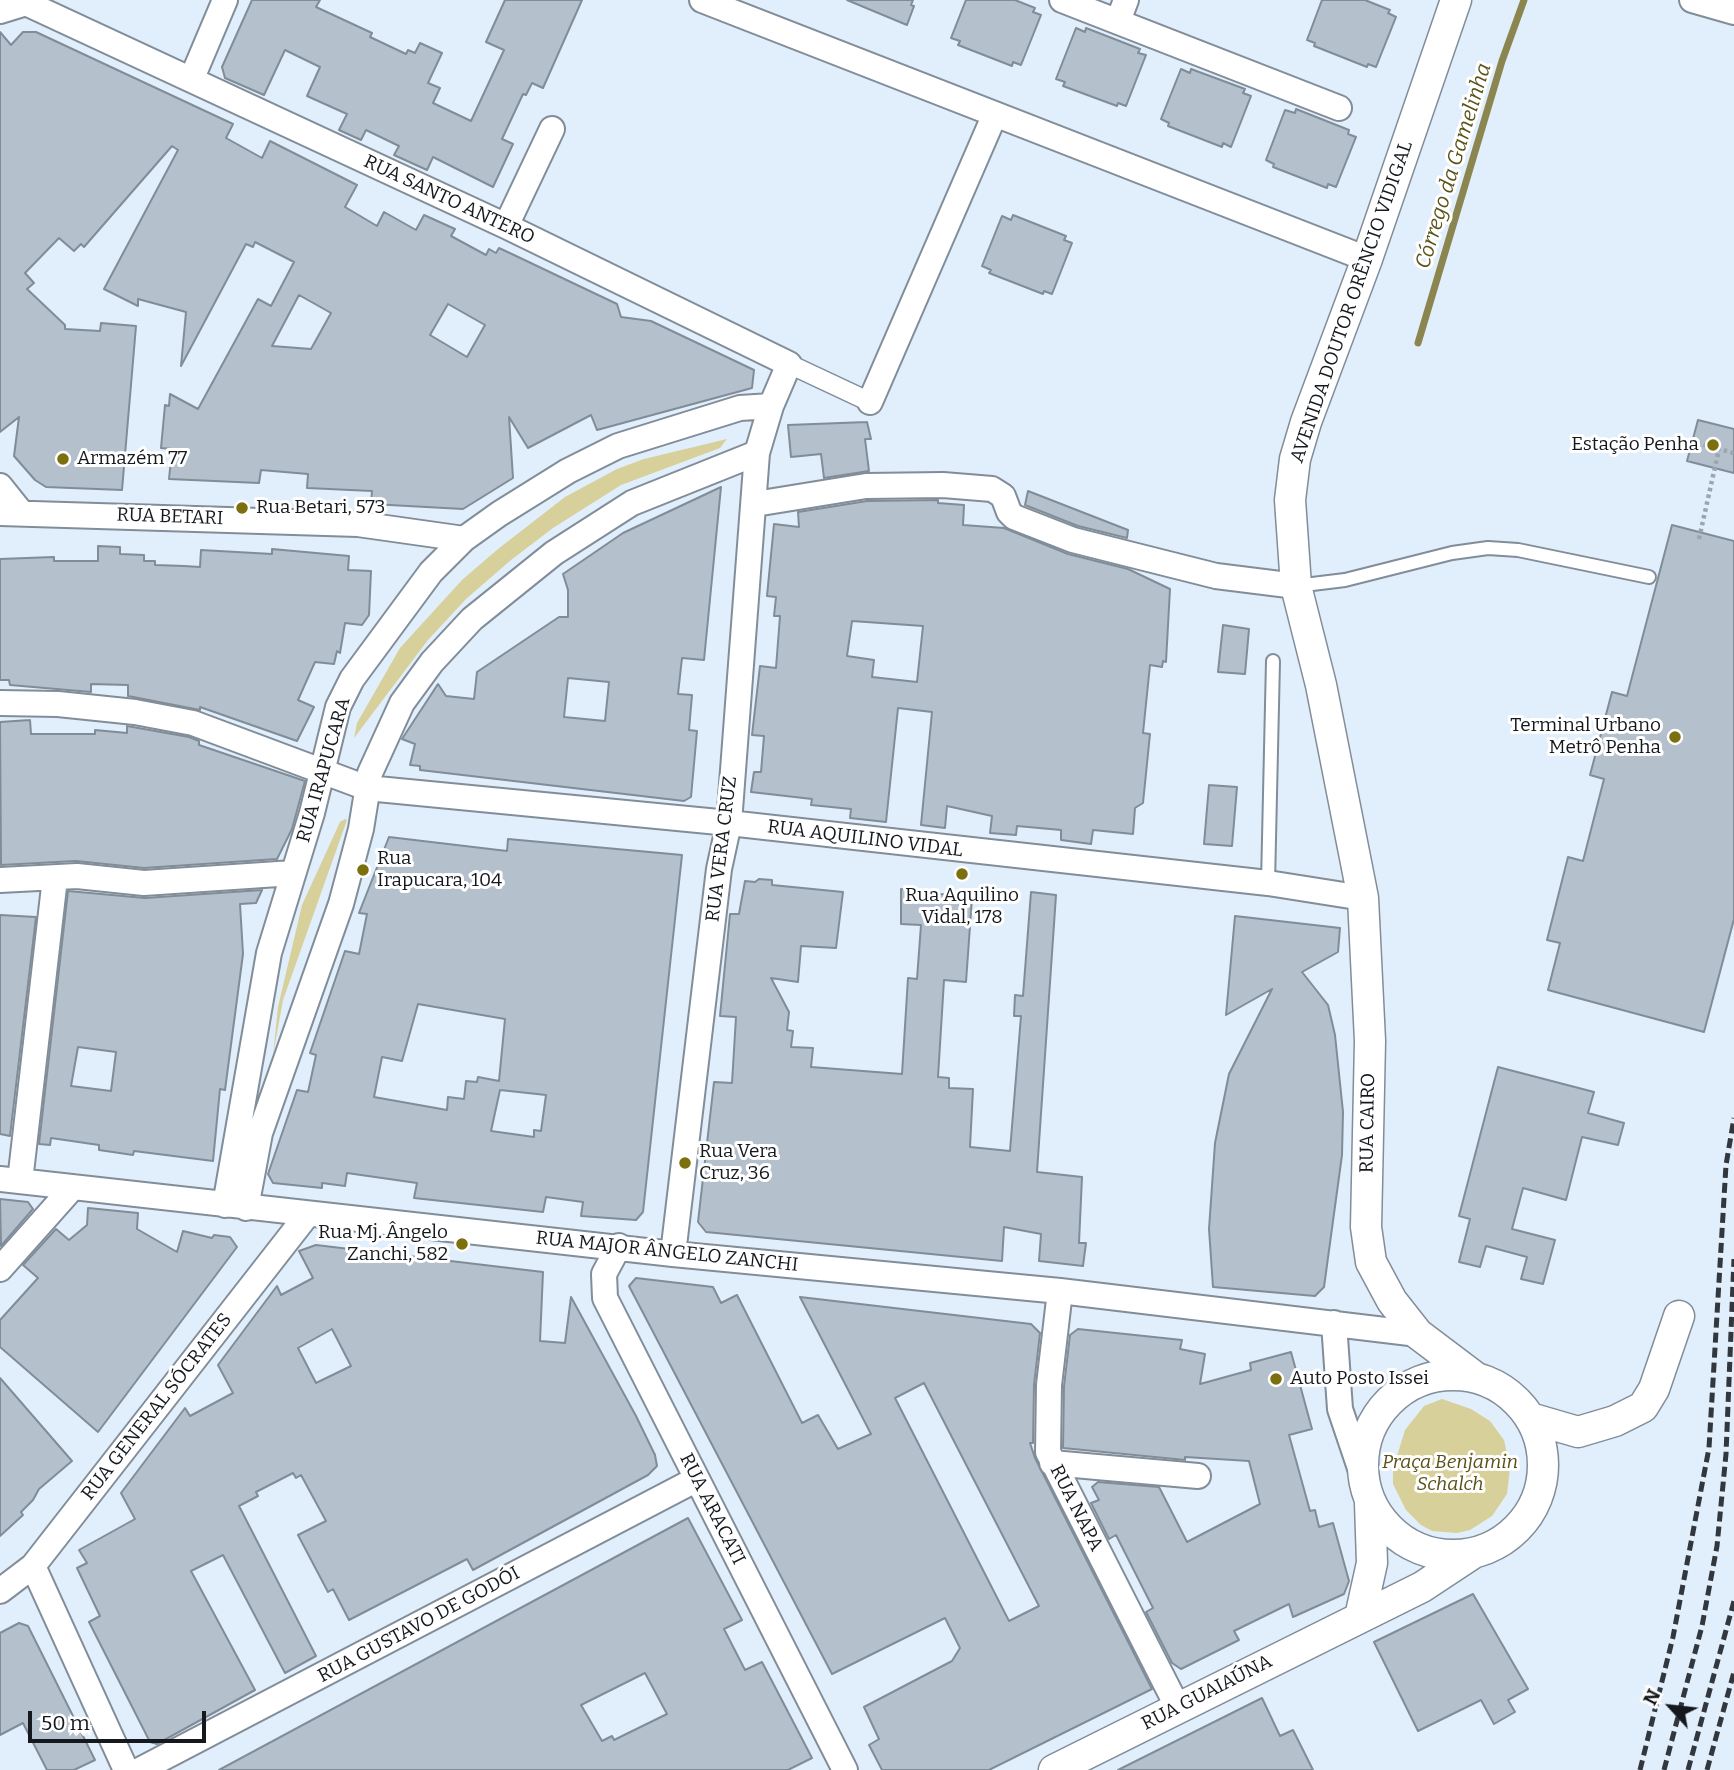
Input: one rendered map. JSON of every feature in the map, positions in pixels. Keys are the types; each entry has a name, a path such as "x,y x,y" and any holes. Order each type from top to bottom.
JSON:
{"street":[{"path":"192,78 225,0"},
{"path":"702,0 1367,259"},
{"path":"1062,0 1122,10 1339,108"},
{"name":"AVENIDA DOUTOR ORÊNCIO VIDIGAL","path":"1363,898 1321,685 1296,586 1290,500 1295,459 1456,0"},
{"path":"1692,0 1734,12"},
{"path":"0,11 27,1"},
{"name":"RUA SANTO ANTERO","path":"27,1 506,226 870,402"},
{"path":"870,402 995,114"},
{"path":"506,226 552,129"},
{"name":"RUA VERA CRUZ","path":"673,1254 719,869 729,823 757,453 771,406 789,364"},
{"name":"RUA IRAPUCARA","path":"235,1206 269,953 323,771 338,707 352,680 406,602 464,539 568,471 618,446 730,410 771,406"},
{"path":"235,1206 341,904 361,829 367,788 380,747 402,703 432,662 472,619 554,553 632,503 757,453"},
{"path":"755,504 866,486 943,485 992,489 1003,496 1009,512 1014,517 1073,540 1216,576 1296,586"},
{"path":"0,486 10,512"},
{"name":"RUA BETARI","path":"10,512 358,524 464,539"},
{"name":"RUA AQUILINO VIDAL","path":"0,703 109,710 193,723 367,788 729,823 1268,883 1363,898"},
{"path":"0,880 77,876 144,883 293,873"},
{"path":"10,1180 55,878"},
{"name":"RUA CAIRO","path":"1363,898 1370,1041 1366,1227 1371,1262 1392,1301 1418,1334"},
{"name":"RUA MAJOR ÂNGELO ZANCHI","path":"10,1180 673,1254 1060,1291 1418,1334 1475,1377"},
{"path":"0,1269 73,1187"},
{"name":"RUA GENERAL SÓCRATES","path":"0,1591 33,1566 307,1215"},
{"name":"RUA ARACATI","path":"619,1246 604,1274 605,1298 845,1770"},
{"name":"RUA NAPA","path":"1060,1291 1046,1435 1052,1463 1178,1708"},
{"path":"1530,1418 1577,1432 1615,1422 1643,1407 1654,1390 1679,1316"},
{"path":"1334,1323 1340,1409 1367,1490 1384,1524 1402,1540 1424,1551 1448,1556 1472,1553 1495,1545 1515,1530 1530,1511 1540,1489 1543,1462 1540,1440 1530,1418 1516,1400 1497,1386 1475,1377 1438,1376 1403,1390 1384,1406 1370,1427 1363,1452 1367,1490 1372,1563 1360,1617"},
{"path":"1052,1463 1198,1476"},
{"name":"RUA GUSTAVO DE GODÓI","path":"140,1770 697,1479"},
{"name":"RUA GUAIAÚNA","path":"1054,1770 1422,1587 1472,1553"},
{"path":"33,1566 126,1770"}],"lane":[{"path":"1296,586 1345,580 1452,553 1488,548 1518,550 1649,577"},
{"path":"1268,883 1273,661"}],"path":[{"path":"1690,441 1734,453"},
{"path":"1699,539 1719,449"}],"green space":[{"path":"727,439 720,448 621,485 553,528 511,560 466,599 428,640 354,738 357,723 400,648 462,580 498,549 565,497 617,469 644,459"},
{"path":"347,820 283,1000 273,1055 278,1007 302,905 340,822"},
{"name":"Praça Benjamin Schalch","path":"1442,1399 1471,1409 1490,1421 1504,1440 1510,1468 1507,1494 1492,1516 1470,1530 1457,1533 1432,1531 1421,1525 1406,1510 1393,1484 1393,1469 1405,1430 1424,1406"}],"building":[{"path":"252,0 320,0 316,7 372,33 370,37 406,54 408,50 415,53 420,43 442,53 428,83 440,88 433,103 471,121 504,50 486,42 505,0 582,0 543,88 532,83 526,95 523,94 502,139 513,144 493,187 433,157 427,170 394,155 399,146 366,130 361,140 339,130 347,114 307,96 320,67 285,50 264,95 225,78 222,67"},
{"path":"847,0 913,0 911,5 914,6 907,25"},
{"path":"966,0 1015,0 1035,8 1033,12 1041,15 1021,65 1013,62 1012,66 958,45 960,41 951,38"},
{"path":"1322,0 1365,0 1390,10 1388,13 1396,17 1376,67 1368,64 1367,67 1314,46 1315,43 1307,40"},
{"path":"1076,28 1085,32 1086,28 1140,49 1138,53 1146,55 1126,106 1118,103 1117,106 1063,86 1065,82 1056,79"},
{"path":"0,32 11,45 23,32 36,32 233,124 226,138 262,158 270,141 357,185 345,207 377,226 384,212 416,230 424,215 455,229 451,236 486,255 489,249 496,253 499,248 617,304 621,317 651,321 754,370 752,388 597,430 591,415 528,448 509,417 513,478 463,509 371,504 372,491 307,488 308,474 261,470 259,483 169,479 172,449 161,448 165,405 169,406 170,394 198,409 258,299 271,306 294,262 255,242 253,247 246,244 181,366 186,312 138,299 138,306 104,289 178,150 172,146 84,247 81,244 74,251 59,238 25,273 34,283 27,289 65,325 65,329 100,331 101,323 136,326 122,490 46,487 35,480 14,456 19,417 0,432","holes":["299,295 331,313 311,349 272,346","448,304 485,325 467,357 430,335"]},
{"path":"1181,69 1190,73 1191,69 1245,89 1243,93 1251,96 1231,147 1223,143 1222,147 1168,126 1169,123 1161,119"},
{"path":"1296,109 1349,130 1348,134 1356,137 1336,187 1328,184 1327,188 1273,167 1274,164 1266,160 1285,110 1295,113"},
{"path":"1013,215 1066,236 1064,240 1072,243 1052,294 1044,291 1043,294 989,273 991,270 982,266 1002,216 1011,220"},
{"name":"Estação Penha","path":"1698,420 1734,429 1734,473 1687,461"},
{"path":"867,422 871,439 865,439 869,471 824,478 821,454 791,457 788,425"},
{"path":"721,487 704,660 682,658 678,694 692,695 689,730 697,731 691,797 684,801 420,770 420,766 410,765 415,744 402,739 438,684 446,696 474,699 477,672 559,617 568,617 568,590 563,574 623,533","holes":["568,678 609,682 605,721 564,717"]},
{"path":"1028,491 1128,530 1127,538 1078,526 1025,505"},
{"path":"938,500 938,503 964,505 963,525 1004,528 1068,554 1128,569 1170,589 1166,662 1163,661 1162,667 1150,665 1143,733 1150,734 1143,803 1135,808 1133,834 1093,830 1091,844 1061,840 1061,830 1017,826 1016,835 990,833 992,816 947,806 945,828 921,825 932,712 898,708 886,822 850,818 851,809 811,805 812,799 751,792 754,772 761,772 764,736 752,735 760,666 776,668 780,616 774,616 776,597 767,596 774,524 799,527 798,512 867,501","holes":["852,621 923,626 917,682 872,677 874,660 847,656"]},
{"name":"Terminal Urbano Metrô Penha","path":"1672,525 1734,541 1734,919 1704,1032 1548,990 1560,943 1547,940 1568,857 1583,861 1604,779 1590,775 1612,692 1627,696"},
{"path":"98,546 120,547 120,554 144,555 144,561 155,561 155,565 200,567 201,550 272,554 272,549 349,556 348,570 371,571 369,615 362,625 345,623 340,653 337,651 334,664 315,662 298,700 314,707 297,741 200,707 200,710 128,696 128,685 91,684 91,692 10,685 9,680 0,680 0,559 54,557 54,561 98,561"},
{"path":"1223,625 1249,629 1245,674 1218,672"},
{"path":"30,720 31,734 95,734 95,730 127,733 127,726 189,737 199,741 199,745 305,781 292,829 277,859 144,868 76,861 1,865 0,722"},
{"path":"1209,785 1237,787 1232,846 1204,844"},
{"path":"389,837 507,851 508,839 682,855 643,1212 636,1220 581,1216 583,1202 546,1197 543,1212 414,1198 417,1183 347,1173 345,1186 322,1183 322,1188 273,1183 268,1174 297,1090 308,1092 316,1055 310,1053 345,951 359,954 367,914 359,913","holes":["418,1004 505,1019 499,1081 478,1077 477,1082 466,1081 464,1099 448,1097 447,1110 374,1097 382,1057 402,1061","500,1090 546,1095 541,1131 534,1130 534,1137 491,1131"]},
{"path":"759,879 772,880 772,885 843,892 836,948 801,946 798,982 771,978 789,1012 787,1030 793,1031 791,1047 813,1048 811,1067 902,1074 908,978 917,979 921,925 901,924 901,889 972,898 966,982 944,980 938,1077 949,1078 949,1088 973,1089 970,1147 1010,1151 1021,1016 1014,1016 1015,995 1023,996 1031,892 1056,895 1037,1172 1082,1177 1079,1243 1086,1243 1083,1266 1039,1261 1041,1234 1004,1227 1002,1261 706,1232 698,1222 714,1082 732,1083 736,1017 720,1016 730,914 739,914 745,881 755,882"},
{"path":"262,890 256,903 240,904 243,954 225,1090 220,1089 213,1161 134,1151 133,1155 99,1150 99,1145 51,1138 50,1145 39,1144 68,891 145,898","holes":["78,1047 116,1052 111,1091 71,1086"]},
{"path":"0,915 36,917 10,1136 0,1134"},
{"path":"1235,916 1340,928 1338,952 1302,972 1328,1005 1335,1035 1343,1112 1342,1155 1324,1287 1315,1296 1213,1287 1209,1229 1215,1143 1229,1074 1272,989 1226,1015"},
{"path":"1498,1067 1594,1092 1588,1113 1624,1123 1618,1145 1582,1137 1566,1200 1523,1188 1512,1229 1555,1240 1543,1284 1521,1279 1527,1257 1486,1246 1480,1267 1459,1262 1470,1219 1459,1216"},
{"path":"0,1199 28,1202 33,1209 1,1246"},
{"path":"88,1208 138,1213 137,1229 177,1252 183,1231 212,1238 214,1235 230,1237 237,1247 98,1432 0,1347 0,1320 38,1278 23,1265 56,1229 69,1240 87,1225"},
{"path":"316,1245 543,1272 540,1341 565,1343 571,1297 636,1416 655,1455 657,1466 648,1475 473,1570 467,1559 349,1620 333,1589 328,1592 298,1535 326,1521 301,1475 296,1478 293,1473 256,1492 258,1496 239,1506 316,1656 285,1673 223,1555 191,1571 255,1690 157,1744 150,1742 89,1622 100,1616 77,1568 87,1563 79,1550 135,1519 121,1493 185,1408 190,1416 233,1393 218,1365 277,1286 281,1295 313,1278 299,1251","holes":["332,1329 351,1366 316,1383 298,1348"]},
{"path":"636,1278 713,1287 721,1303 737,1295 802,1423 818,1415 838,1449 871,1434 800,1297 1031,1324 1040,1333 1034,1385 1033,1443 1030,1443 1035,1458 1152,1689 989,1770 882,1770 869,1745 879,1739 864,1707 952,1661 960,1648 945,1618 832,1674 629,1286","holes":["924,1383 1039,1606 1009,1621 895,1398"]},
{"path":"1078,1329 1182,1340 1180,1349 1205,1354 1200,1384 1251,1370 1250,1363 1291,1352 1312,1429 1289,1435 1310,1511 1315,1510 1319,1527 1333,1523 1349,1581 1344,1594 1293,1617 1289,1604 1234,1631 1239,1640 1181,1669 1172,1663 1146,1612 1153,1608 1116,1535 1109,1539 1091,1503 1099,1500 1092,1487 1098,1482 1159,1487 1187,1542 1260,1504 1249,1461 1185,1457 1185,1460 1063,1448 1064,1386 1070,1335"},
{"path":"0,1378 72,1461 39,1489 21,1512 23,1515 0,1536"},
{"path":"688,1518 742,1620 724,1629 745,1670 762,1662 812,1758 788,1770 219,1770","holes":["645,1673 667,1714 614,1740 612,1736 602,1741 581,1705"]},
{"path":"1473,1594 1528,1689 1508,1700 1515,1712 1494,1724 1481,1700 1418,1731 1374,1642"},
{"path":"19,1623 28,1626 95,1760 74,1770 47,1770 23,1723 0,1735 0,1633"},
{"path":"1262,1698 1280,1736 1293,1730 1313,1770 1118,1770"}],"waterway":[{"name":"Córrego da Gamelinha","path":"1418,343 1502,61 1524,0"}],"railway":[{"path":"1640,1770 1673,1637 1709,1448 1726,1165 1734,1118"},
{"path":"1664,1770 1702,1626 1717,1546 1726,1454 1734,1259"},
{"path":"1688,1770 1734,1601"},
{"path":"1707,1770 1734,1672"}],"place":[{"name":"Estação Penha","path":"1713,445"},
{"name":"Armazém 77","path":"63,459"},
{"name":"Rua Betari, 573","path":"242,508"},
{"name":"Terminal Urbano Metrô Penha","path":"1675,737"},
{"name":"Rua Irapucara, 104","path":"363,870"},
{"name":"Rua Aquilino Vidal, 178","path":"962,874"},
{"name":"Rua Vera Cruz, 36","path":"685,1163"},
{"name":"Rua Mj. Ângelo Zanchi, 582","path":"462,1244"},
{"name":"Auto Posto Issei","path":"1276,1379"}]}
